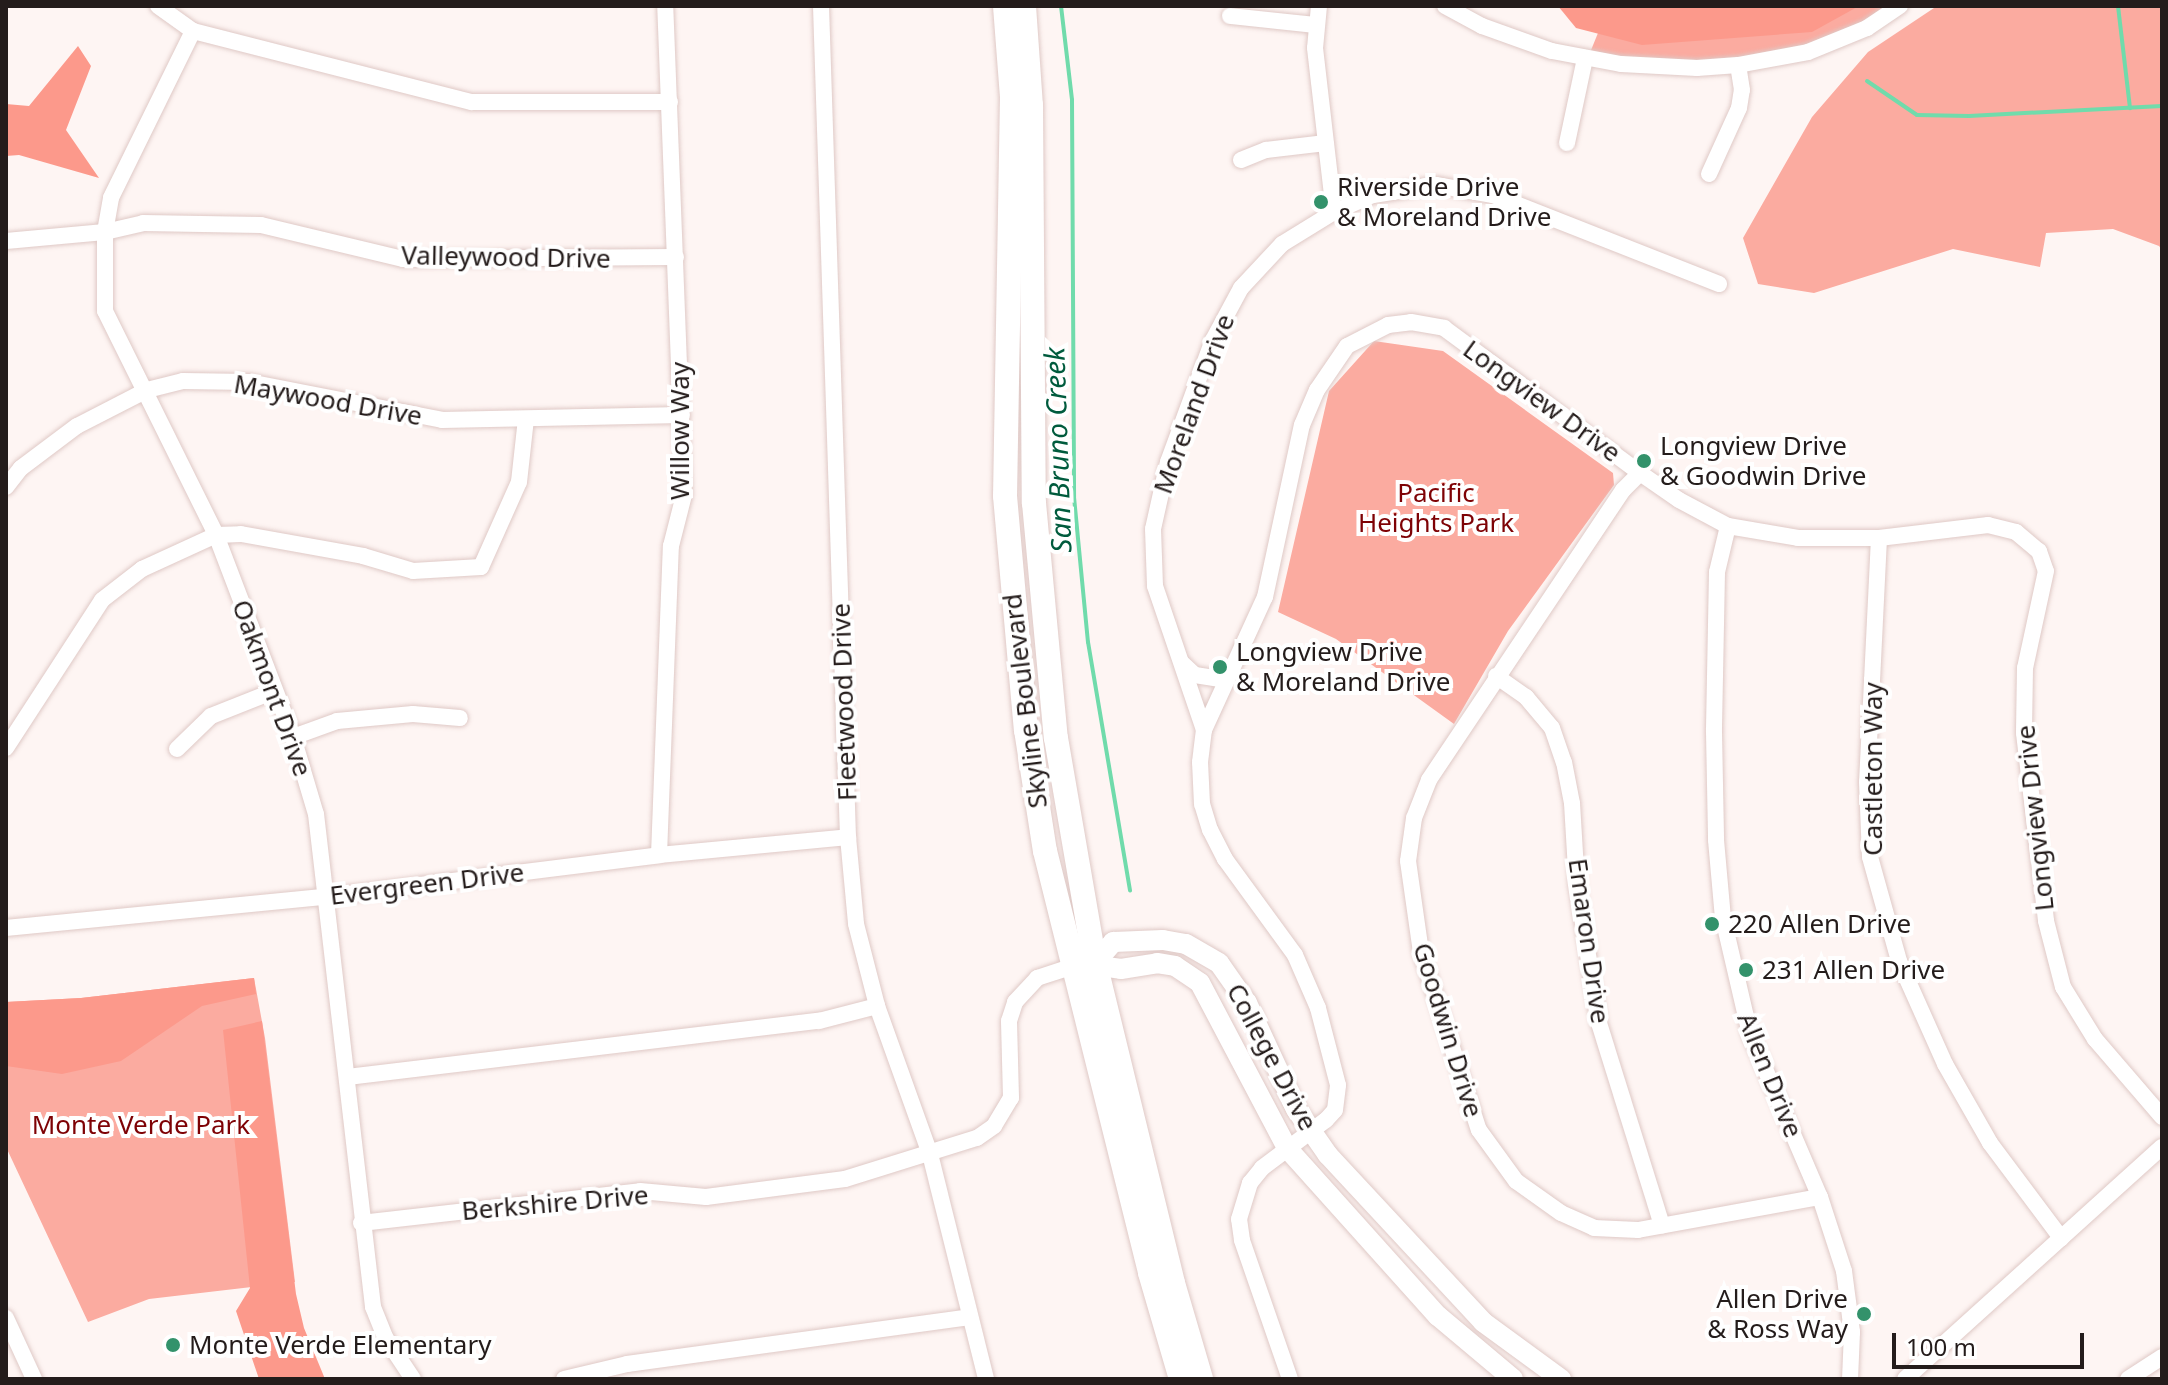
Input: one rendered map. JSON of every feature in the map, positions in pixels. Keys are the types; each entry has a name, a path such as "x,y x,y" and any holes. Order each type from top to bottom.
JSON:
{"main road":[{"name":"Skyline Boulevard","path":"1005,6 1012,96 1004,443 1009,559 1035,794 1045,851 1084,964 1201,1379"},
{"name":"Skyline Boulevard","path":"1024,6 1031,105 1031,389 1039,566 1065,802 1084,964 1146,1258 1181,1379"}],"street":[{"path":"158,6 193,31 472,102 670,102"},
{"name":"Willow Way","path":"659,855 671,546 684,495 665,6"},
{"name":"Fleetwood Drive","path":"821,6 848,837 856,924 877,1006 930,1154 968,1317 986,1379"},
{"path":"1319,6 1315,25 1334,212"},
{"path":"1445,6 1517,39 1585,58 1659,67 1738,65 1808,52 1839,41 1900,6"},
{"path":"1230,16 1315,25"},
{"name":"Oakmont Drive","path":"193,31 111,198 105,232 105,311 147,390 216,535 293,737 316,814 373,1307 385,1337 413,1379"},
{"path":"1567,143 1585,58"},
{"path":"1709,174 1739,108 1742,90 1738,65"},
{"path":"1241,160 1266,150 1326,143"},
{"name":"Moreland Drive","path":"1204,730 1155,586 1153,529 1168,462 1213,340 1241,288 1282,244 1334,212 1373,195 1405,188 1466,188 1493,195 1719,284"},
{"name":"Valleywood Drive","path":"6,241 105,232 143,223 261,225 403,259 676,257"},
{"name":"Longview Drive","path":"1298,1140 1335,1110 1339,1097 1326,1035 1295,955 1225,859 1210,830 1199,778 1204,730 1265,597 1302,425 1317,390 1347,346 1388,325 1411,322 1444,328 1640,473 1679,500 1728,526 1798,538 1879,538 1988,525 2016,532 2039,551 2046,571 2025,668 2024,733 2046,921 2063,987 2095,1039 2162,1117"},
{"name":"Maywood Drive","path":"6,487 21,468 77,426 147,390 183,381 249,382 442,420 682,415"},
{"path":"6,748 102,600 142,569 216,535 241,534 363,556 413,571 481,567 519,482 526,419"},
{"name":"Goodwin Drive","path":"1640,473 1623,490 1429,780 1414,818 1408,861 1421,952 1479,1130 1516,1181 1561,1213 1594,1228 1638,1230 1820,1197"},
{"name":"Allen Drive","path":"1728,526 1717,572 1714,732 1716,840 1723,918 1750,1034 1820,1197 1844,1271 1852,1332 1850,1379"},
{"name":"Castleton Way","path":"1879,538 1867,782 1870,857 1899,961 1945,1064 1990,1143 2061,1238"},
{"path":"1180,662 1195,675 1227,680"},
{"name":"Emaron Drive","path":"1496,676 1526,697 1552,728 1564,762 1572,803 1577,886 1599,1023 1662,1225"},
{"path":"177,749 211,716 274,691"},
{"path":"293,737 337,721 413,714 460,718"},
{"name":"Evergreen Drive","path":"6,928 324,897 659,855 848,837"},
{"name":"College Drive","path":"1084,964 1113,942 1163,940 1206,952 1233,979 1298,1140 1508,1344 1561,1379"},
{"name":"College Drive","path":"1084,964 1121,969 1157,963 1175,966 1200,983 1298,1140 1438,1316 1513,1379"},
{"name":"Berkshire Drive","path":"361,1223 640,1191 706,1197 845,1179 977,1138 994,1126 1011,1098 1009,1021 1015,1002 1037,978 1084,964"},
{"path":"347,1077 819,1021 877,1006"},
{"path":"1290,1379 1242,1240 1239,1219 1250,1183 1298,1140"},
{"path":"1905,1379 2162,1147"},
{"path":"564,1379 627,1364 968,1317"},
{"path":"6,1318 34,1379"},
{"path":"2128,1379 2162,1357"}],"green space":[{"path":"1609,6 1887,6 1887,20 1772,60 1587,60"},
{"path":"1937,6 2162,6 2162,250 2159,246 2113,229 2046,233 2040,267 1953,249 1814,293 1758,284 1743,238 1812,117 1868,52"},
{"name":"Pacific Heights Park","path":"1374,341 1443,351 1613,473 1614,485 1508,631 1454,724 1336,639 1278,612 1329,391"},
{"name":"Monte Verde Park","path":"254,978 265,1038 295,1282 149,1299 88,1322 6,1147 6,1002 81,998"}],"shaded area":[{"path":"1558,6 1859,6 1812,32 1642,45 1576,28"},
{"path":"78,46 91,66 66,130 99,178 19,155 6,156 6,104 29,106"},
{"path":"254,978 256,994 202,1006 121,1061 62,1074 6,1066 6,1002 81,998"},
{"path":"262,1021 296,1294 304,1328 325,1379 259,1379 236,1311 250,1288 223,1030"}],"waterway":[{"name":"San Bruno Creek","path":"1061,6 1072,100 1074,497 1088,642 1130,890"},
{"name":"San Bruno Creek","path":"2118,6 2130,108"},
{"name":"San Bruno Creek","path":"1867,81 1917,115 1969,116 2162,106"}],"place":[{"name":"Riverside Drive & Moreland Drive","path":"1321,202"},
{"name":"Longview Drive & Goodwin Drive","path":"1644,461"},
{"name":"Longview Drive & Moreland Drive","path":"1220,667"},
{"name":"220 Allen Drive","path":"1712,924"},
{"name":"231 Allen Drive","path":"1746,970"},
{"name":"Allen Drive & Ross Way","path":"1864,1314"},
{"name":"Monte Verde Elementary","path":"173,1345"}]}
